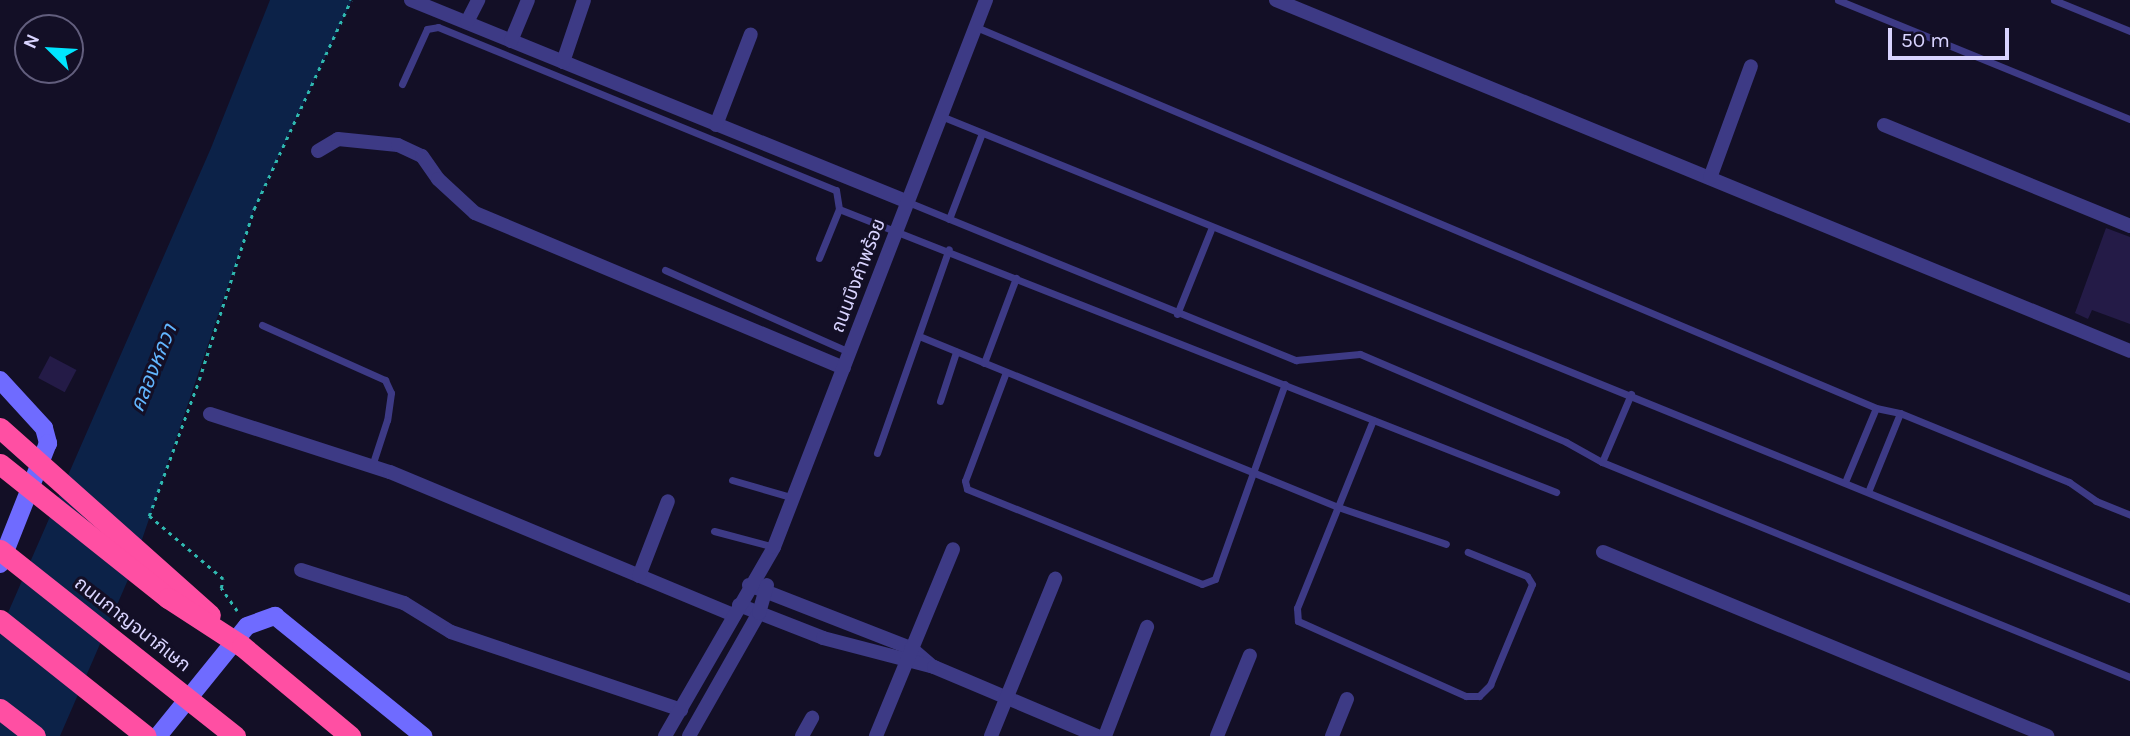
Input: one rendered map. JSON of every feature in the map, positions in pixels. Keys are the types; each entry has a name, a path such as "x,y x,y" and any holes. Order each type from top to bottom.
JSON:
{"highway":[{"path":"0,428 178,583 245,636 351,736"},
{"path":"0,464 168,598 245,636"},
{"name":"ถนนกาญจนาภิเษก","path":"0,550 235,736"},
{"path":"0,620 146,736"},
{"path":"0,709 35,736"}],"main road":[{"path":"0,380 44,428 48,443 0,564"},
{"path":"158,736 245,636 275,616 423,736"}],"street":[{"path":"411,0 429,3 511,41 908,202"},
{"path":"467,22 478,0"},
{"path":"511,41 528,0"},
{"path":"563,62 584,0"},
{"name":"ถนนบึงคำพร้อย","path":"666,736 749,585 766,566 986,0"},
{"path":"1276,0 2130,351"},
{"path":"716,125 751,34"},
{"path":"1710,178 1751,66"},
{"path":"1884,125 2130,226"},
{"path":"318,151 338,139 398,145 422,156 438,179 475,213 844,368"},
{"path":"210,414 372,466 639,576 736,610 759,613 823,638 905,663 934,667"},
{"path":"639,576 668,501"},
{"path":"876,736 953,549"},
{"path":"1603,552 2047,736"},
{"name":"ถนนบึงคำพร้อย","path":"690,736 759,613 767,592 766,566"},
{"path":"301,570 404,603 451,632 681,710"},
{"path":"991,736 1055,579"},
{"path":"749,585 911,648 934,667 1097,736"},
{"path":"823,638 830,617"},
{"path":"1105,736 1147,627"},
{"path":"1217,736 1250,655"},
{"path":"1332,736 1347,699"},
{"path":"802,736 812,718"}],"lane":[{"path":"1838,0 2130,119"},
{"path":"2054,0 2130,31"},
{"path":"402,84 427,29 438,27 836,190 839,209 819,258"},
{"path":"976,27 1876,408 1900,413 2068,482 2096,501 2130,515"},
{"path":"941,117 1631,394 2130,599"},
{"path":"949,219 982,133"},
{"path":"908,202 1177,314 1296,360 1360,354 1566,442 1602,462 2130,677"},
{"path":"839,209 896,232 949,249 1556,492"},
{"path":"1177,314 1212,227"},
{"path":"877,453 949,249"},
{"path":"665,270 850,353"},
{"path":"984,363 1016,278"},
{"path":"262,325 385,380 391,393 387,420 372,466"},
{"path":"919,337 1338,507 1446,544"},
{"path":"940,401 956,352"},
{"path":"1006,372 965,481 967,489 977,496 1202,584 1215,579 1285,384"},
{"path":"1602,462 1631,394"},
{"path":"1845,482 1876,408"},
{"path":"1868,492 1900,413"},
{"path":"1373,420 1297,608 1298,621 1466,695 1479,695 1490,685 1532,584 1527,576 1468,552"},
{"path":"732,480 794,498"},
{"path":"714,531 774,547"}],"path":[{"path":"245,636 221,588 223,579 149,516 199,380 254,209 351,0"}],"water":[{"name":"คลองหกวา","path":"270,0 352,0 254,209 130,575 60,736 0,736 0,631 211,148"}],"building":[{"path":"2106,228 2130,237 2130,324 2092,310 2088,319 2075,313"},
{"path":"50,356 76,370 65,392 38,378"}]}
